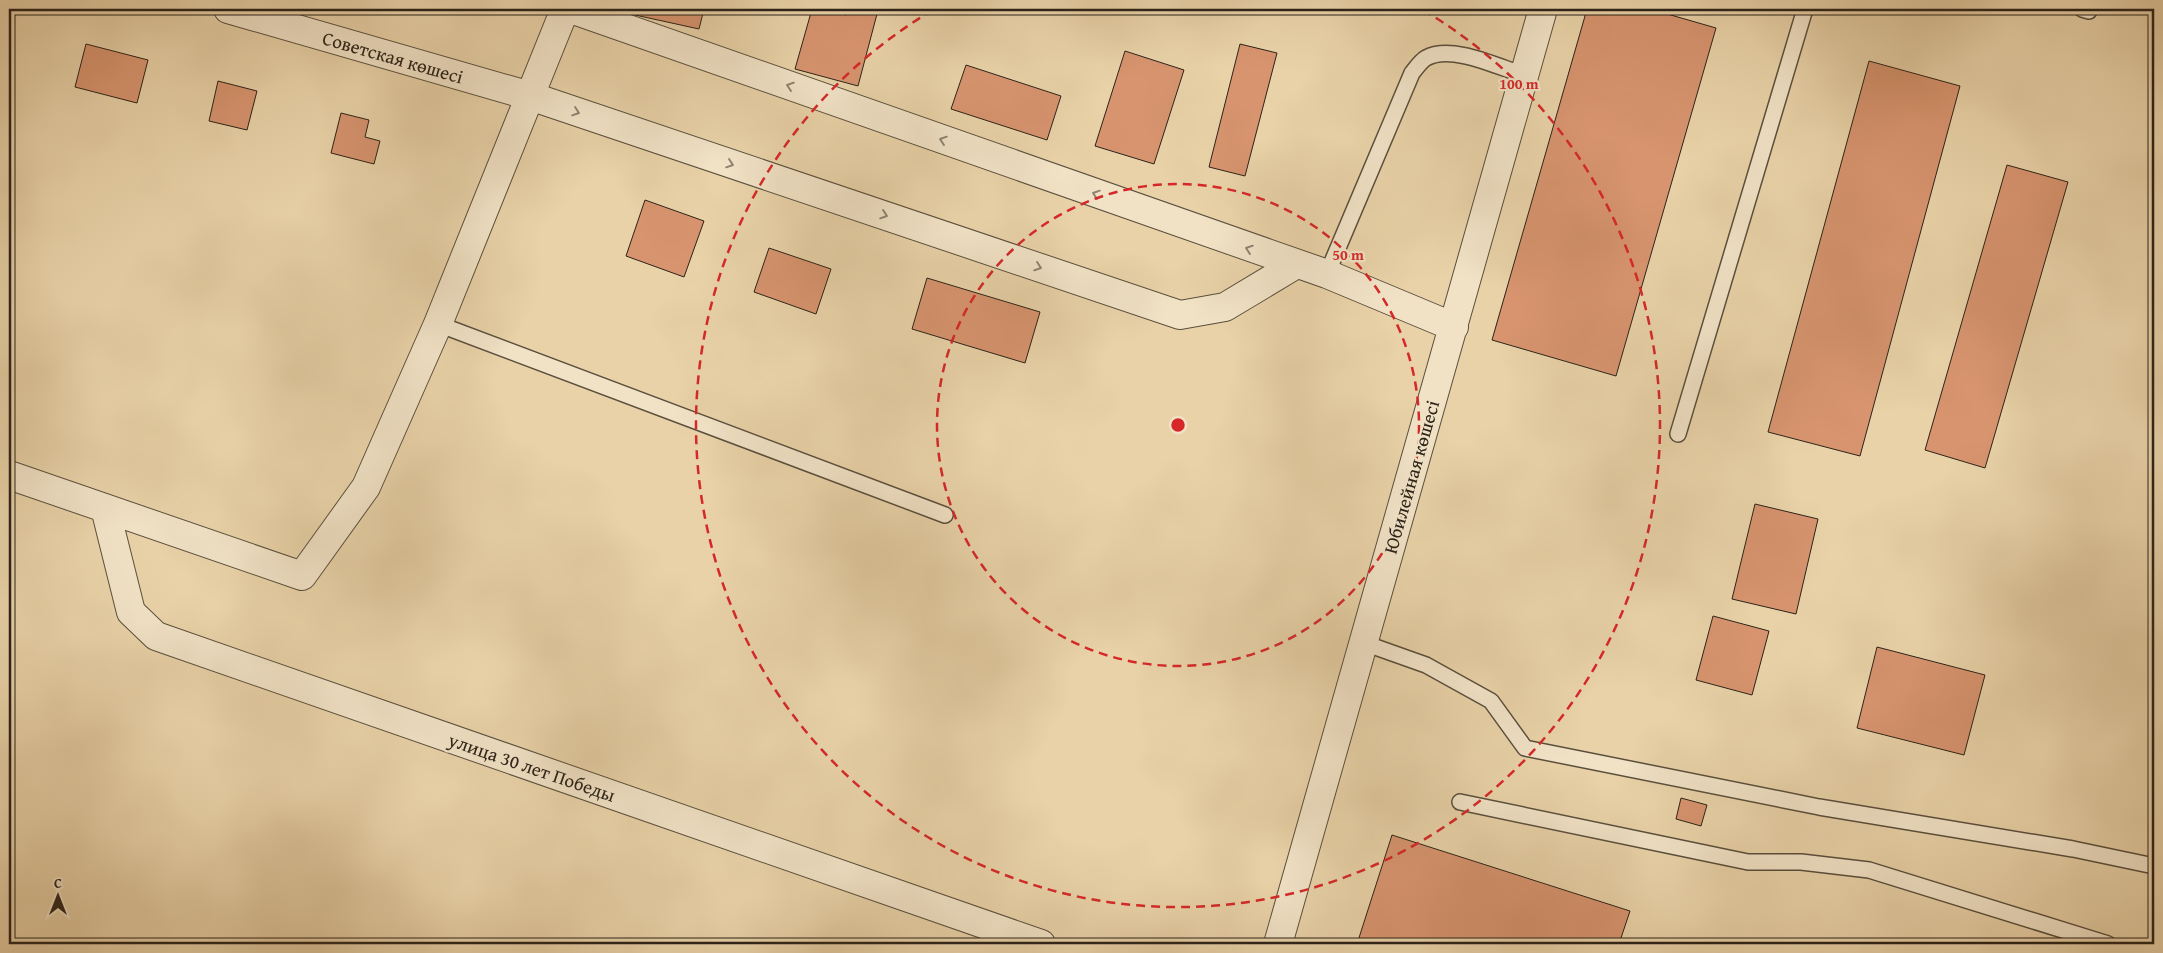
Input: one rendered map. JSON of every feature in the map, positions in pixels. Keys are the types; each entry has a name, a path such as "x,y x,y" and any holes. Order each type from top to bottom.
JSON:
{"street":[{"name":"Советская көшесі","path":"228,9 530,96 1180,315 1225,307 1295,265"},
{"path":"9,475 302,576 366,487 438,324 565,9"},
{"path":"571,9 1295,265 1327,274 1454,327"},
{"name":"Юбилейная көшесі","path":"1278,944 1543,9"},
{"name":"улица 30 лет Победы","path":"105,508 131,612 156,636 1041,944"}],"lane":[{"path":"1678,434 1806,9"},
{"path":"2082,9 2089,11 2090,9"},
{"path":"1327,274 1412,73 1425,59 1445,53 1465,56 1524,75"},
{"path":"438,324 945,516"},
{"path":"1364,643 1426,665 1491,701 1525,748 1819,808 2073,849 2154,866"},
{"path":"1460,802 1748,862 1800,862 1869,870 2108,944"}],"building":[{"path":"627,9 704,9 699,29 626,13"},
{"path":"812,9 825,9 846,15 848,9 857,9 877,14 858,86 795,69"},
{"path":"1587,9 1650,9 1716,28 1616,376 1492,340"},
{"path":"86,44 148,60 137,103 75,87"},
{"path":"1240,44 1277,53 1245,176 1209,167"},
{"path":"1125,51 1184,70 1154,164 1095,146"},
{"path":"1869,61 1960,86 1860,456 1768,432"},
{"path":"966,65 1061,96 1047,140 951,109"},
{"path":"218,81 257,91 247,130 209,121"},
{"path":"341,113 369,120 365,137 380,141 374,164 331,153"},
{"path":"2007,165 2068,182 1985,468 1925,450"},
{"path":"645,200 704,221 684,277 626,256"},
{"path":"769,248 831,269 816,314 754,292"},
{"path":"927,278 1040,312 1025,363 912,329"},
{"path":"1755,504 1818,519 1796,614 1732,599"},
{"path":"1713,616 1769,631 1752,695 1696,680"},
{"path":"1877,647 1985,675 1964,755 1857,728"},
{"path":"1681,798 1707,805 1701,826 1676,819"},
{"path":"1392,835 1630,911 1619,944 1357,944"}]}
